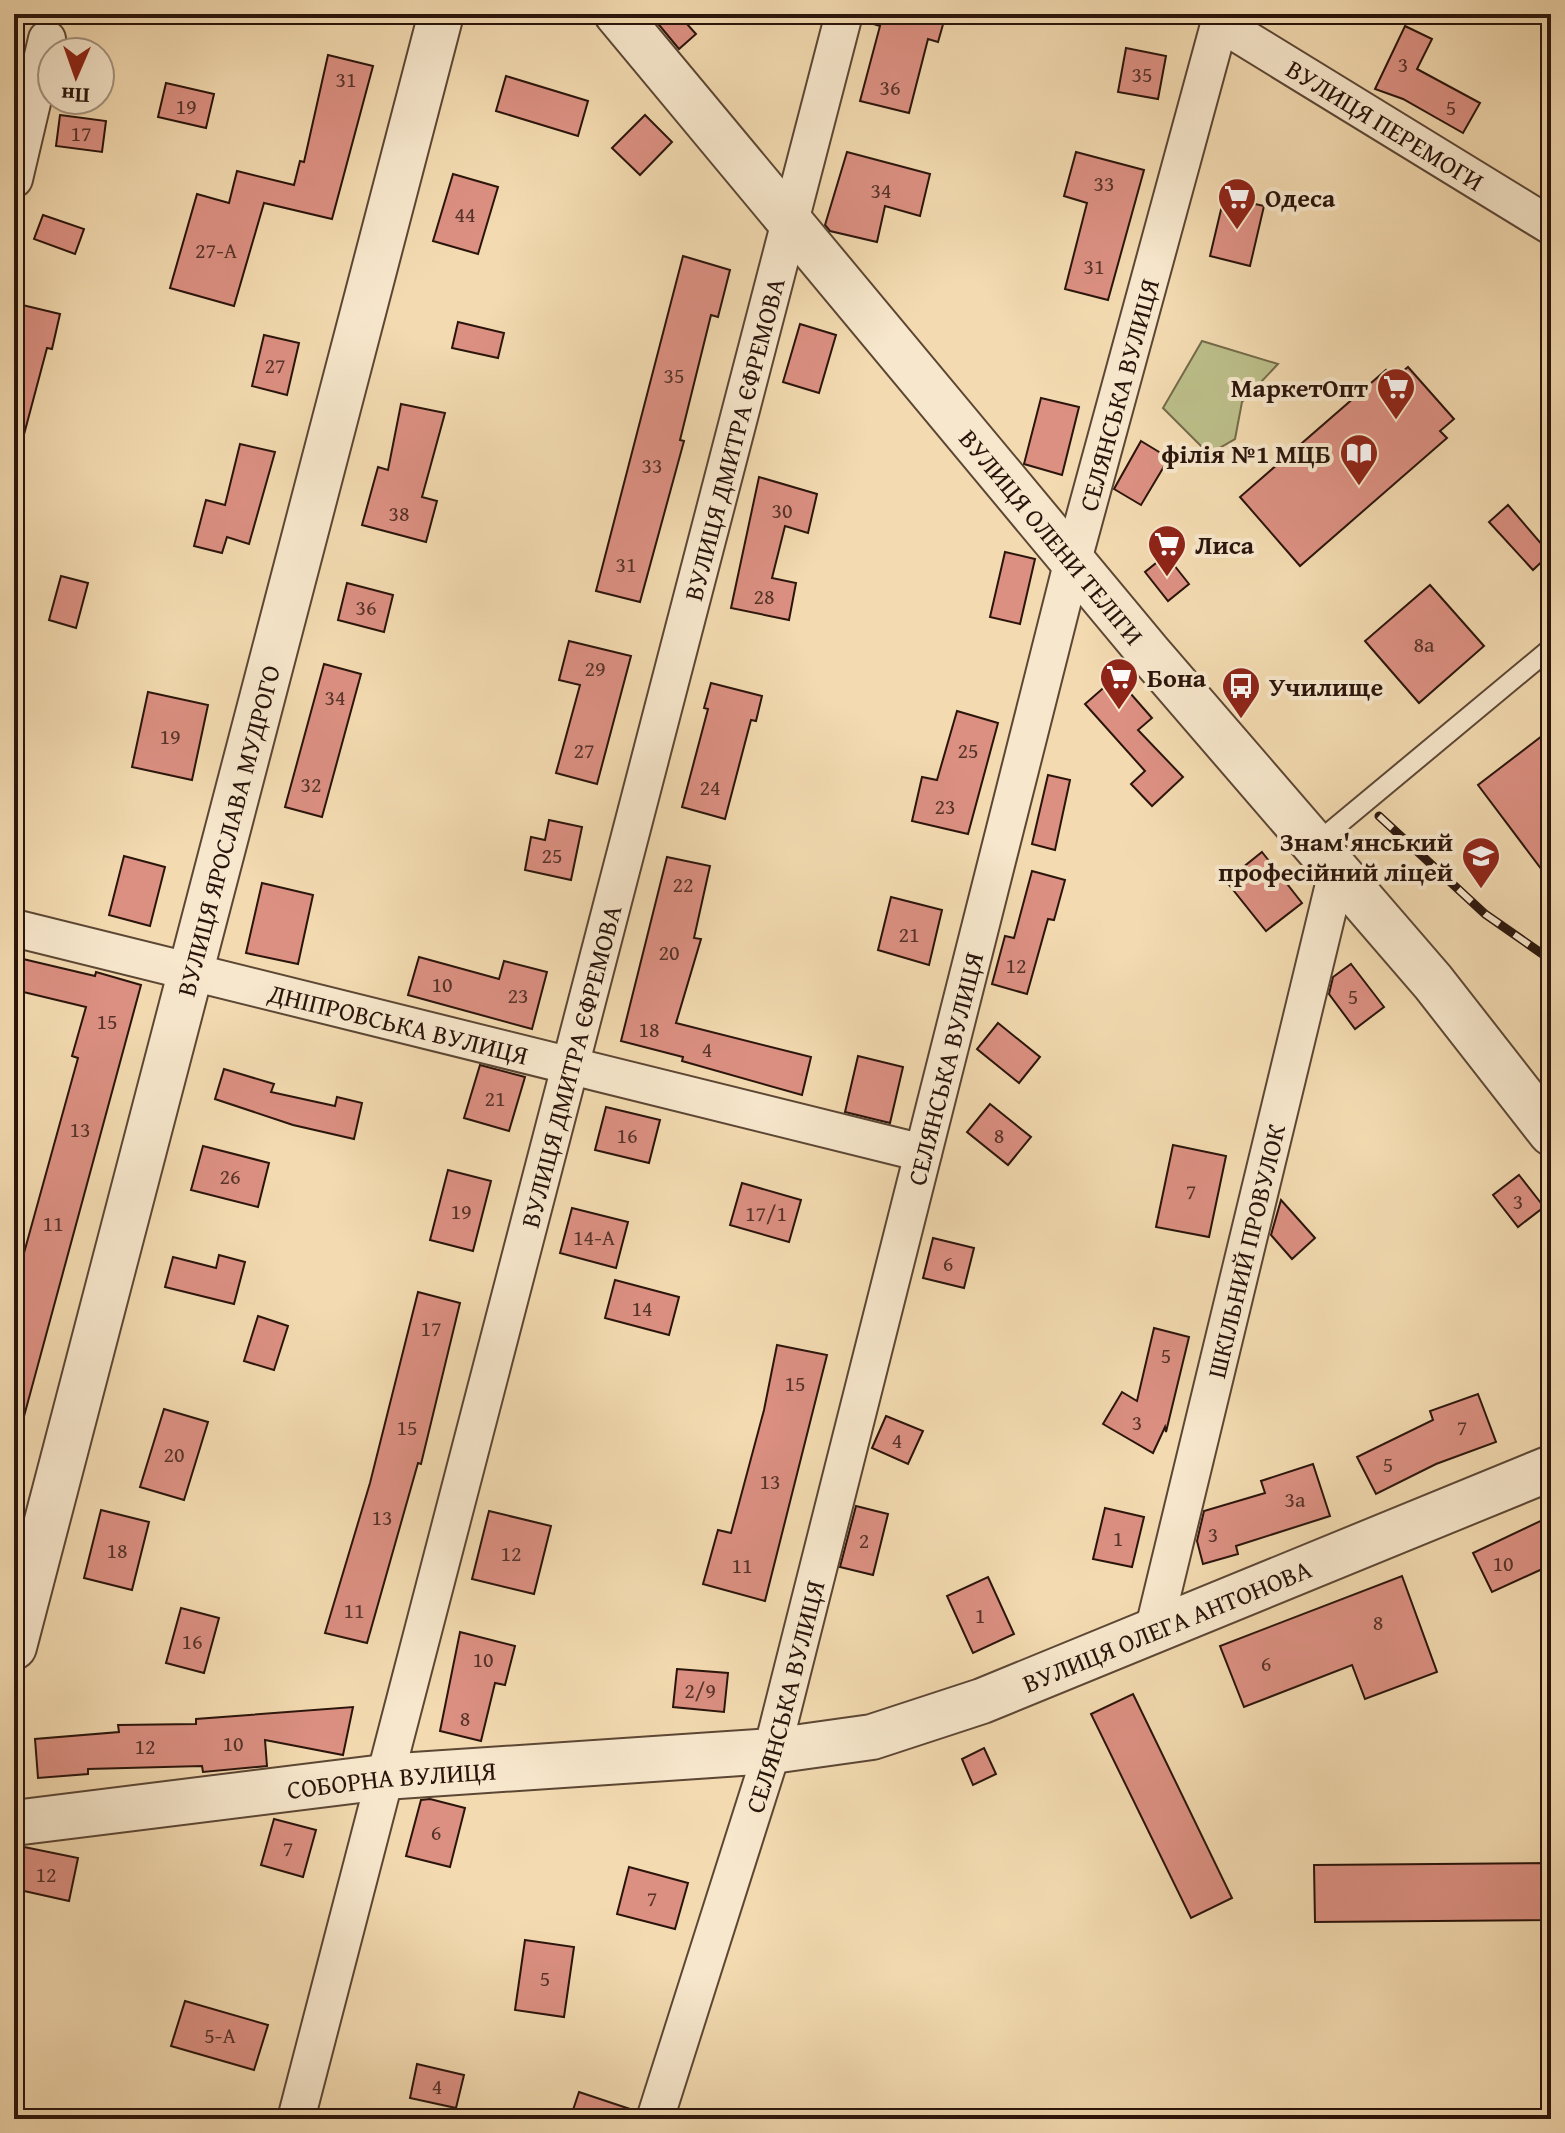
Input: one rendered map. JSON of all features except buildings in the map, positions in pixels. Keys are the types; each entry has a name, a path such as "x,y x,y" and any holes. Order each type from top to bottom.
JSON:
{"street":[{"name":"ВУЛИЦЯ ЯРОСЛАВА МУДРОГО","path":"14,1647 441,14"},
{"name":"ВУЛИЦЯ ОЛЕНИ ТЕЛІГИ","path":"617,14 1325,859 1433,982 1551,1133"},
{"name":"ВУЛИЦЯ ДМИТРА ЄФРЕМОВА","path":"296,2119 844,14"},
{"name":"ВУЛИЦЯ ПЕРЕМОГИ","path":"1221,18 1551,226"},
{"name":"СЕЛЯНСЬКА ВУЛИЦЯ","path":"655,2119 772,1751 1073,560 1221,18"},
{"path":"14,179 36,86"},
{"name":"ШКІЛЬНИЙ ПРОВУЛОК","path":"1154,1628 1325,859"},
{"name":"ДНІПРОВСЬКА ВУЛИЦЯ","path":"14,928 923,1153"},
{"name":"ВУЛИЦЯ ОЛЕГА АНТОНОВА","path":"772,1751 824,1746 920,1723 996,1695 1551,1468"},
{"name":"СОБОРНА ВУЛИЦЯ","path":"14,1823 384,1777 772,1751"}],"lane":[{"path":"1325,859 1551,648"}],"green space":[{"path":"1202,341 1278,364 1242,402 1235,439 1209,454 1163,408"}],"railway":[{"path":"1379,816 1485,914 1551,960"}],"place":[{"name":"Одеса","path":"1237,231"},
{"name":"МаркетОпт","path":"1396,421"},
{"name":"філія №1 МЦБ","path":"1359,487"},
{"name":"Лиса","path":"1167,578"},
{"name":"Бона","path":"1119,711"},
{"name":"Училище","path":"1241,720"},
{"name":"Знам'янський професійний ліцей","path":"1481,890"}]}
